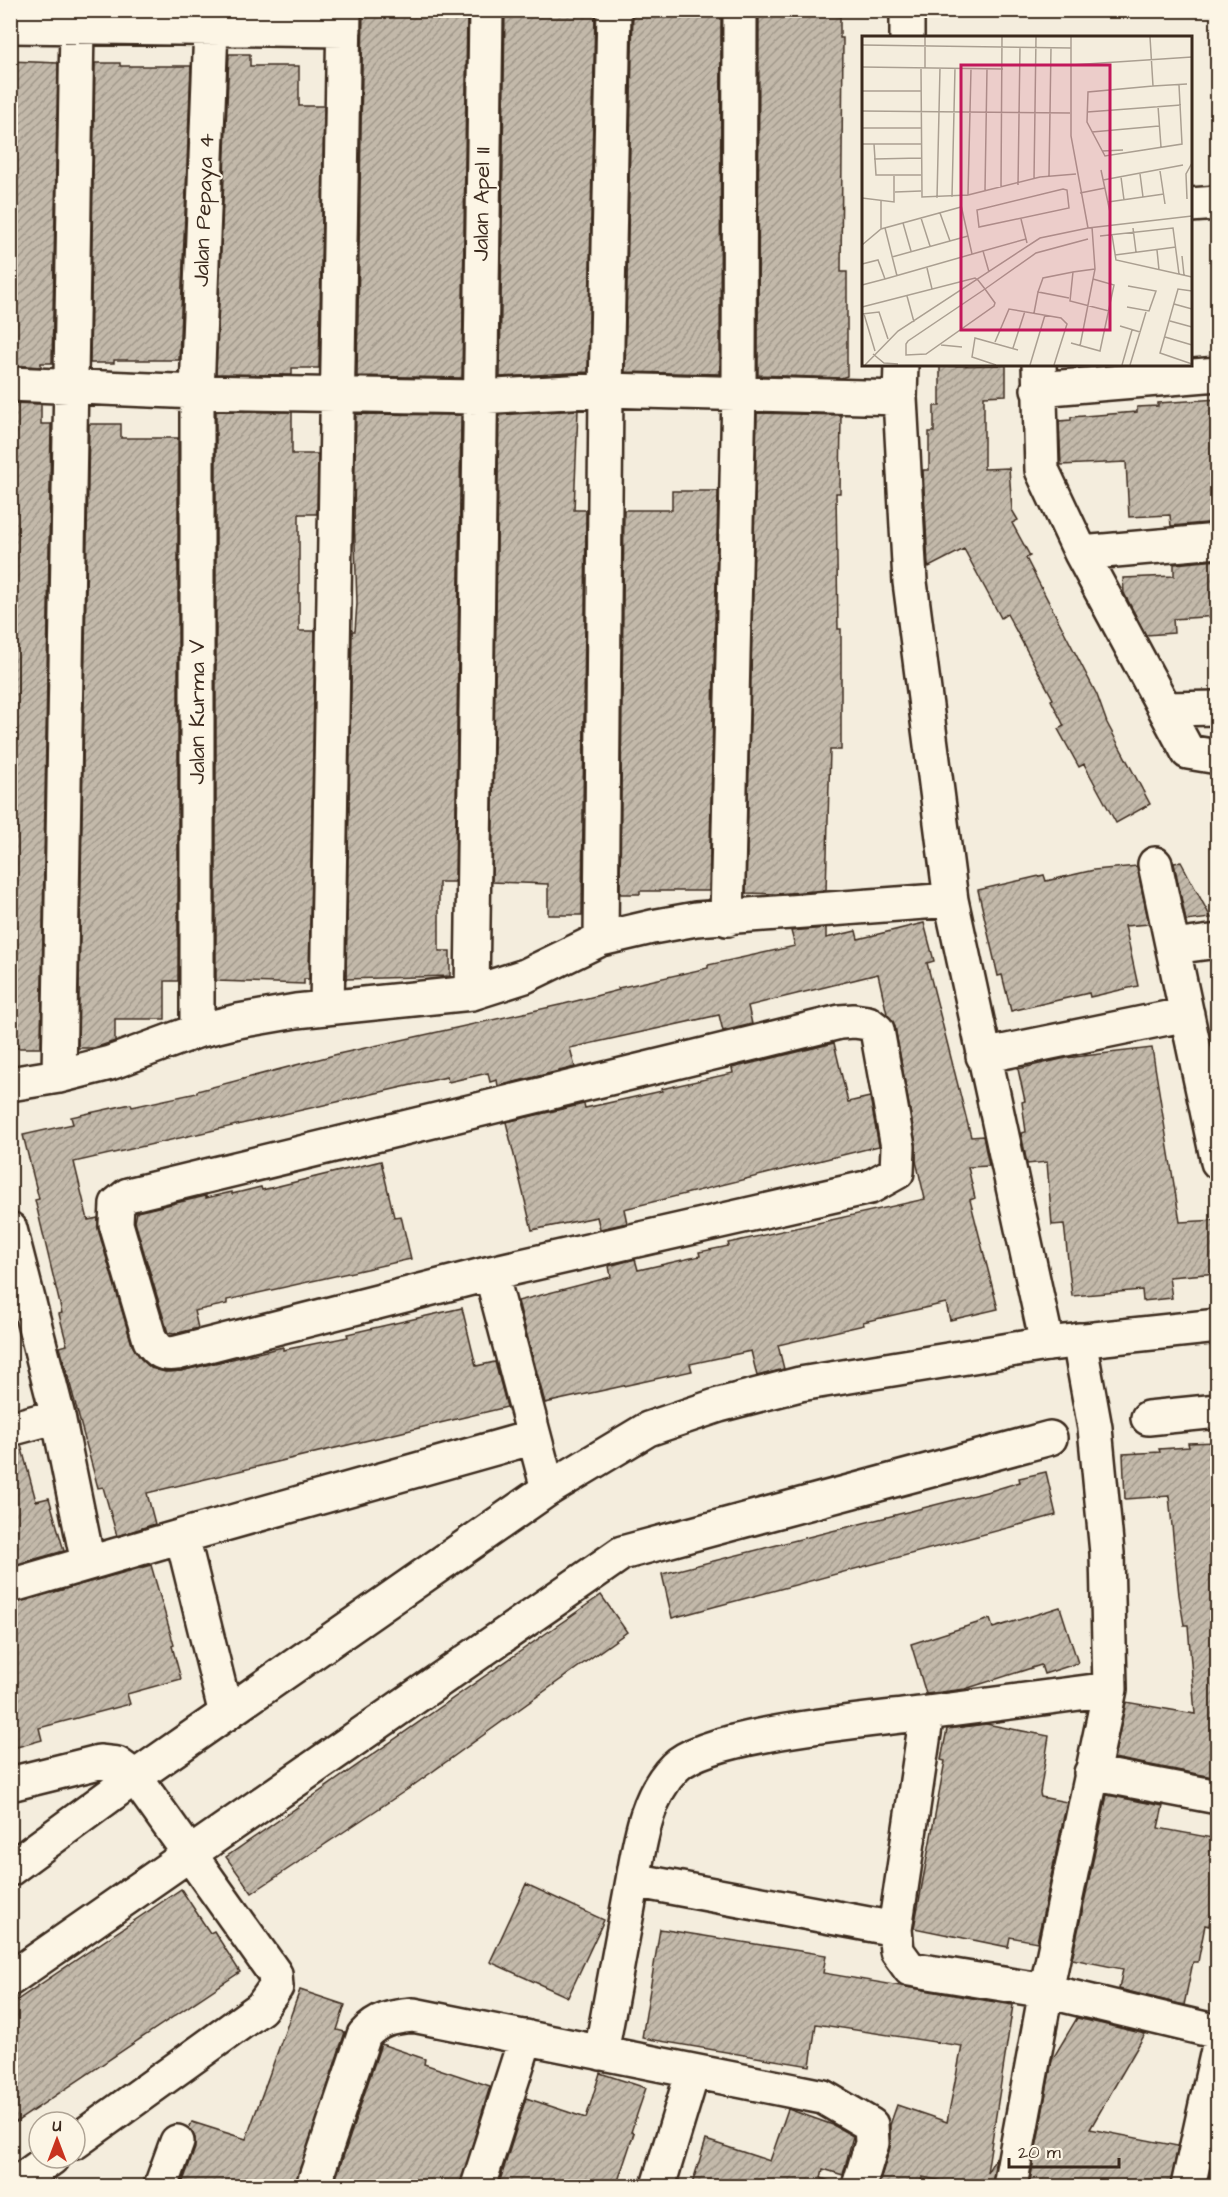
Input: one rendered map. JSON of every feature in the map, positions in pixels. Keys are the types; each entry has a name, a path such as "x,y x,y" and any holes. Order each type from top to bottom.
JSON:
{"street":[{"name":"Jalan Apel II","path":"471,993 478,397 486,10"},
{"path":"601,939 606,390 614,10"},
{"path":"727,919 739,393 740,10"},
{"path":"907,10 907,36"},
{"path":"10,26 210,28 344,20 327,1008"},
{"path":"58,1076 77,27"},
{"name":"Jalan Pepaya 4","path":"197,392 210,28"},
{"path":"1192,205 1218,203"},
{"path":"901,366 900,399 910,582 951,900 1047,1344"},
{"path":"1218,374 1039,377 1042,470 1081,553 1188,752 1218,757"},
{"path":"10,384 197,392 478,397 606,390 900,399"},
{"name":"Jalan Kurma V","path":"197,392 197,1031"},
{"path":"1081,553 1218,541"},
{"path":"1165,709 1218,708"},
{"path":"1155,864 1216,1144"},
{"path":"10,1084 58,1076 110,1063 197,1031 238,1021 327,1008 471,993 525,976 601,939 696,919 727,919 951,900"},
{"path":"1173,947 1218,941"},
{"path":"983,1056 1187,1014"},
{"path":"840,1022 867,1023 877,1029 898,1148 897,1172 889,1178 870,1187 491,1273 165,1354 157,1350 150,1341 116,1224 117,1204 128,1195 840,1022"},
{"path":"10,1229 58,1416 88,1563"},
{"path":"491,1273 548,1489"},
{"path":"10,1869 138,1782 226,1714 548,1489 648,1430 718,1405 800,1384 1047,1344 1081,1348 1218,1326"},
{"path":"1010,2187 1046,1991 1110,1689 1107,1553 1095,1428 1090,1412 1081,1348"},
{"path":"1149,1418 1218,1412"},
{"path":"10,1429 58,1416"},
{"path":"10,1586 534,1437"},
{"path":"10,1979 187,1848 622,1553 1050,1438"},
{"path":"182,1536 226,1714"},
{"path":"601,2053 642,1828 659,1789 676,1765 702,1752 743,1739 1110,1689"},
{"path":"927,1713 895,1929 897,1951 910,1969 1046,1991 1218,2032"},
{"path":"10,1784 99,1762 117,1764 138,1782 275,1974 276,1987 261,2008 87,2133"},
{"path":"1091,1773 1218,1797"},
{"path":"633,1880 895,1929"},
{"path":"313,2187 364,2035 373,2024 392,2017 413,2015 823,2097 871,2125 872,2143 859,2187"},
{"path":"478,2187 526,2037"},
{"path":"1188,2187 1218,2050"},
{"path":"658,2187 693,2071"},
{"path":"161,2187 177,2142"},
{"path":"13,2187 36,2170"}],"building":[{"path":"363,10 467,10 462,378 357,376"},
{"path":"505,10 595,10 588,372 500,377"},
{"path":"633,10 720,10 721,14 720,374 625,372"},
{"path":"802,10 840,10 840,38 843,38 841,272 847,272 847,376 841,378 758,375 759,14 802,14"},
{"path":"229,54 250,54 250,66 299,66 299,106 324,106 319,368 292,368 292,375 216,374"},
{"path":"10,61 58,63 52,363 41,363 41,367 10,365"},
{"path":"95,63 120,63 120,66 191,66 179,360 114,360 114,363 90,363"},
{"path":"940,366 1006,366 1006,395 984,396 984,469 1009,468 1012,510 1018,520 1012,523 1030,556 1026,558 1097,695 1107,723 1150,804 1116,823 1084,764 1079,767 1058,729 1064,726 1051,700 1053,699 1007,614 1001,618 964,549 929,567 928,565 923,470 929,470 929,432 934,432 934,406 940,406"},
{"path":"1218,399 1218,522 1171,526 1170,515 1129,517 1126,462 1061,465 1059,421 1071,420 1071,417 1137,412 1137,407 1158,406 1158,403"},
{"path":"10,403 41,404 41,424 51,424 41,1048 10,1048"},
{"path":"578,410 574,510 586,510 582,915 548,915 548,884 492,882 499,415"},
{"path":"216,411 292,412 292,454 318,454 317,514 299,514 299,631 315,631 309,979 304,979 304,984 216,981"},
{"path":"757,413 841,415 840,493 836,493 838,629 841,629 841,750 830,750 826,890 776,894 746,893"},
{"path":"356,414 461,415 455,882 439,882 439,951 450,951 450,976 346,979 352,631 355,631 357,603 354,514"},
{"path":"89,424 121,424 121,438 178,438 178,981 165,981 165,1019 115,1019 115,1041 94,1048 78,1048"},
{"path":"672,491 718,491 709,891 640,891 640,894 620,894 624,510 672,510"},
{"path":"1218,560 1218,616 1173,619 1174,633 1146,635 1124,593 1123,578 1174,576 1174,564"},
{"path":"1181,862 1211,918 1186,921 1174,863"},
{"path":"1137,866 1149,924 1125,926 1138,986 1090,997 1089,993 1011,1011 1002,975 998,976 978,890 1044,875 1046,881 1094,870"},
{"path":"924,923 934,961 927,963 971,1137 983,1136 989,1166 968,1167 975,1198 970,1200 998,1309 950,1320 946,1303 778,1345 784,1369 757,1376 751,1351 690,1364 692,1371 545,1403 518,1301 611,1277 609,1266 635,1259 638,1270 700,1256 699,1252 729,1246 728,1243 925,1199 916,1161 916,1144 895,1027 887,1014 878,974 748,1006 752,1024 723,1031 719,1015 570,1048 575,1067 498,1086 497,1080 490,1082 488,1073 448,1082 447,1077 74,1162 88,1220 98,1218 98,1229 132,1345 141,1359 151,1368 165,1372 181,1371 283,1347 283,1350 348,1337 347,1334 462,1308 476,1366 495,1362 507,1407 147,1493 155,1524 117,1536 103,1487 98,1488 60,1347 67,1345 59,1314 62,1313 35,1200 39,1199 23,1135 73,1124 71,1117 197,1093 197,1091 338,1054 564,1004 619,990 618,988 708,968 708,965 795,946 791,931 826,928 826,938 856,931 858,939"},
{"path":"834,1043 848,1102 870,1097 879,1146 624,1209 627,1223 600,1229 597,1217 532,1230 506,1122 584,1104 585,1108 662,1091 661,1089 733,1073 732,1068"},
{"path":"1152,1048 1180,1222 1218,1220 1218,1273 1169,1277 1172,1298 1143,1301 1142,1290 1072,1296 1064,1224 1052,1225 1047,1162 1027,1164 1021,1133 1026,1132 1022,1102 1025,1101 1018,1069 1066,1058"},
{"path":"381,1161 394,1217 401,1216 411,1259 227,1300 227,1304 194,1311 198,1328 174,1334 168,1333 135,1222 137,1212 206,1196 206,1198 232,1192 232,1194 261,1187 262,1190"},
{"path":"1218,1442 1218,1778 1114,1758 1126,1702 1195,1714 1188,1625 1184,1625 1179,1595 1169,1496 1125,1499 1123,1454 1160,1452 1159,1449 1189,1447 1188,1443"},
{"path":"21,1445 36,1501 49,1498 64,1551 10,1566 10,1447"},
{"path":"1046,1472 1056,1515 672,1618 662,1574 990,1491 1020,1482 1019,1478"},
{"path":"151,1565 174,1645 172,1646 181,1679 127,1694 130,1704 39,1728 42,1740 10,1749 10,1604"},
{"path":"601,1595 627,1632 411,1787 252,1893 226,1857"},
{"path":"1060,1607 1078,1663 1044,1674 1041,1665 965,1689 926,1694 911,1644 990,1619 993,1628"},
{"path":"986,1724 1049,1736 1041,1797 1067,1802 1037,1942 1010,1937 1008,1947 914,1928 945,1761 941,1760 947,1729"},
{"path":"1107,1795 1163,1806 1158,1828 1218,1839 1218,1886 1209,1926 1205,1925 1198,1962 1193,1962 1184,2005 1119,1989 1123,1969 1072,1959"},
{"path":"526,1884 604,1920 568,1997 490,1962"},
{"path":"181,1889 210,1933 214,1931 240,1972 34,2110 27,2110 27,2115 10,2126 10,2005"},
{"path":"660,1929 826,1955 823,1973 1013,2005 987,2173 996,2157 992,2187 971,2187 922,2177 920,2187 878,2187 890,2148 890,2125 897,2105 947,2122 962,2046 816,2024 810,2066 642,2038"},
{"path":"300,1990 345,2005 337,2030 345,2032 295,2187 181,2187 195,2148 195,2138 189,2128 192,2122 246,2139"},
{"path":"1077,2018 1145,2034 1090,2129 1178,2146 1170,2187 1029,2187 1052,2060"},
{"path":"381,2044 425,2059 424,2064 490,2086 460,2187 333,2187"},
{"path":"600,2073 646,2088 616,2187 498,2187 526,2098 586,2118"},
{"path":"788,2109 833,2125 853,2136 843,2175 823,2169 821,2178 829,2181 828,2187 691,2187 706,2140 770,2161"},
{"path":"1215,2153 1218,2153 1218,2187 1207,2187"}]}
